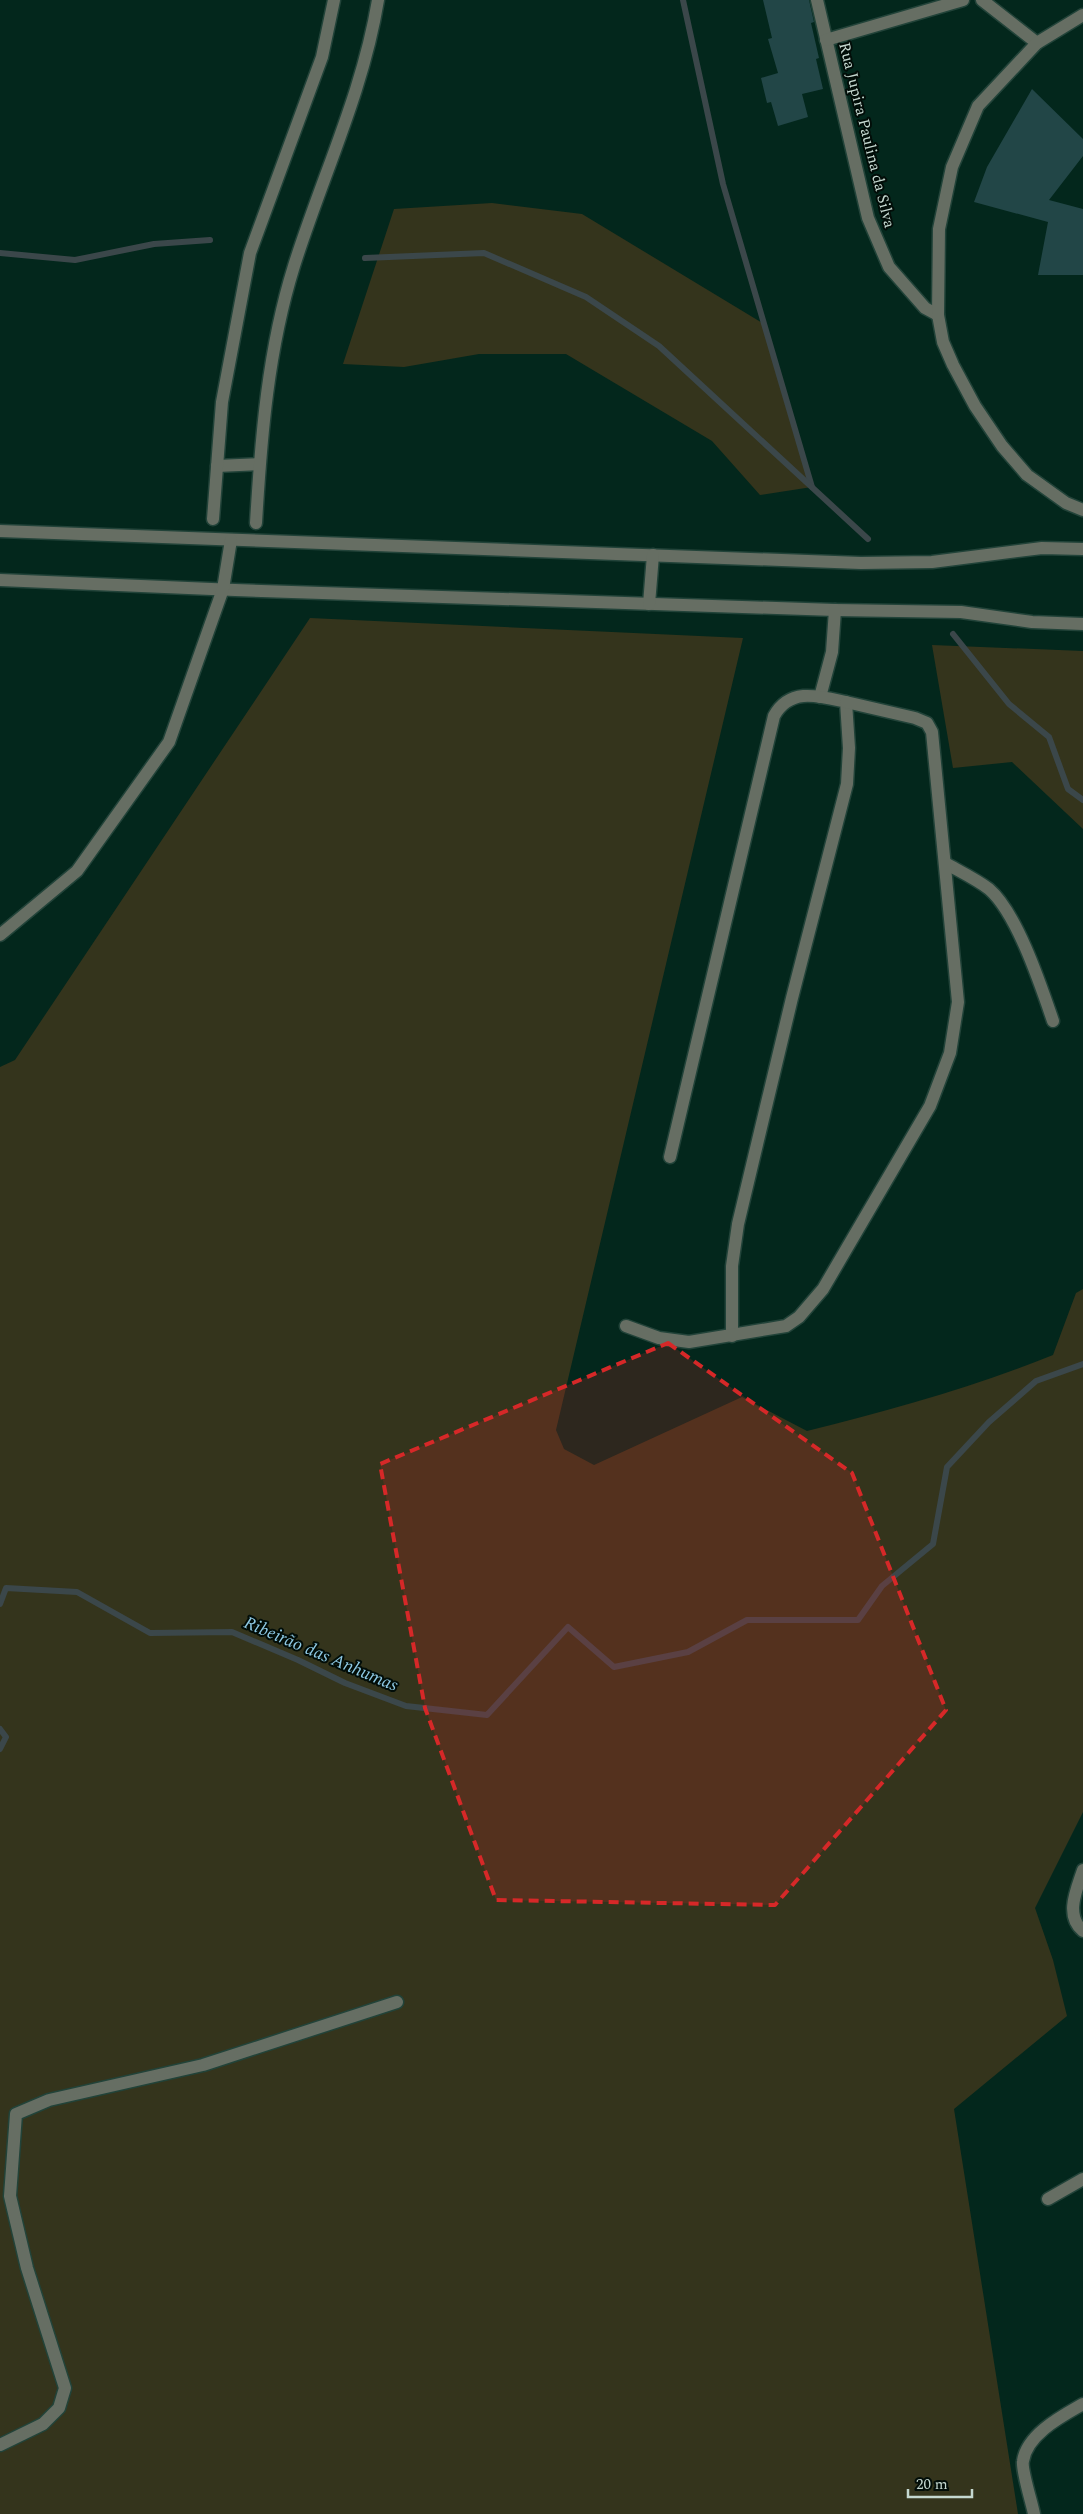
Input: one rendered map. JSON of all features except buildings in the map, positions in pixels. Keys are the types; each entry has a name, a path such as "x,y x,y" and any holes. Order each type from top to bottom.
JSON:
{"street":[{"path":"213,519 222,402 250,253 322,57 334,0"},
{"path":"256,523 259,450 273,355 294,267 339,140 372,36 378,0"},
{"name":"Rua Jupira Paulina da Silva","path":"817,0 868,218 889,267 926,308 938,315"},
{"path":"826,40 963,0"},
{"path":"982,0 1037,43"},
{"path":"1083,15 1037,43 978,106 952,167 939,229 938,315 943,342 953,365 975,406 1002,446 1027,474 1066,503 1083,520"},
{"path":"218,466 259,464"},
{"path":"1066,503 1083,510"},
{"path":"0,531 861,563 932,562 1042,548 1083,549"},
{"path":"0,935 77,871 169,742 223,589 231,540"},
{"path":"649,604 653,555"},
{"path":"0,580 649,604 961,612 1032,622 1083,624"},
{"path":"820,696 832,652 835,610"},
{"path":"626,1326 658,1338 689,1342 786,1326 799,1317 822,1289 930,1106 950,1053 958,1002 932,732 927,723 915,718 820,696 794,697 782,703 774,716 670,1157"},
{"path":"732,1336 732,1266 738,1224 792,998 847,784 849,748 846,702"},
{"path":"945,863 989,889 1005,909 1033,965 1053,1021"},
{"path":"1083,1870 1073,1901 1072,1911 1083,1931"},
{"path":"0,2445 43,2424 59,2408 65,2388 27,2268 10,2196 16,2114 49,2100 203,2065 397,2002"},
{"path":"1048,2199 1083,2179"},
{"path":"1034,2514 1023,2461 1032,2442 1045,2426 1083,2404"}],"highlighted area":[{"path":"668,1343 852,1473 946,1710 775,1905 496,1900 425,1708 380,1464"}],"shaded area":[{"path":"492,203 582,214 764,324 812,487 760,495 712,441 566,354 479,354 404,367 343,364 394,209"},
{"path":"310,618 743,638 556,1430 564,1449 594,1465 742,1397 807,1431 931,1397 1023,1367 1053,1355 1076,1293 1083,1289 1083,1812 1035,1908 1053,1960 1067,2016 954,2109 1018,2514 0,2514 0,1067 15,1060"},
{"path":"932,645 1083,651 1083,829 1012,762 953,768"}],"waterway":[{"path":"683,0 723,184 812,487"},
{"path":"0,253 75,260 154,244 210,240"},
{"path":"365,258 484,253 586,297 659,346 868,539"},
{"path":"953,634 1009,704 1049,737 1068,789 1083,800"},
{"name":"Ribeirão das Anhumas","path":"0,1604 6,1588 77,1592 150,1633 232,1632 298,1660 345,1683 406,1706 487,1715 568,1627 614,1667 688,1652 747,1620 858,1620 882,1586 933,1544 947,1467 989,1422 1036,1381 1083,1364"},
{"name":"Ribeirão das Anhumas","path":"0,1729 6,1737 0,1749"}]}
